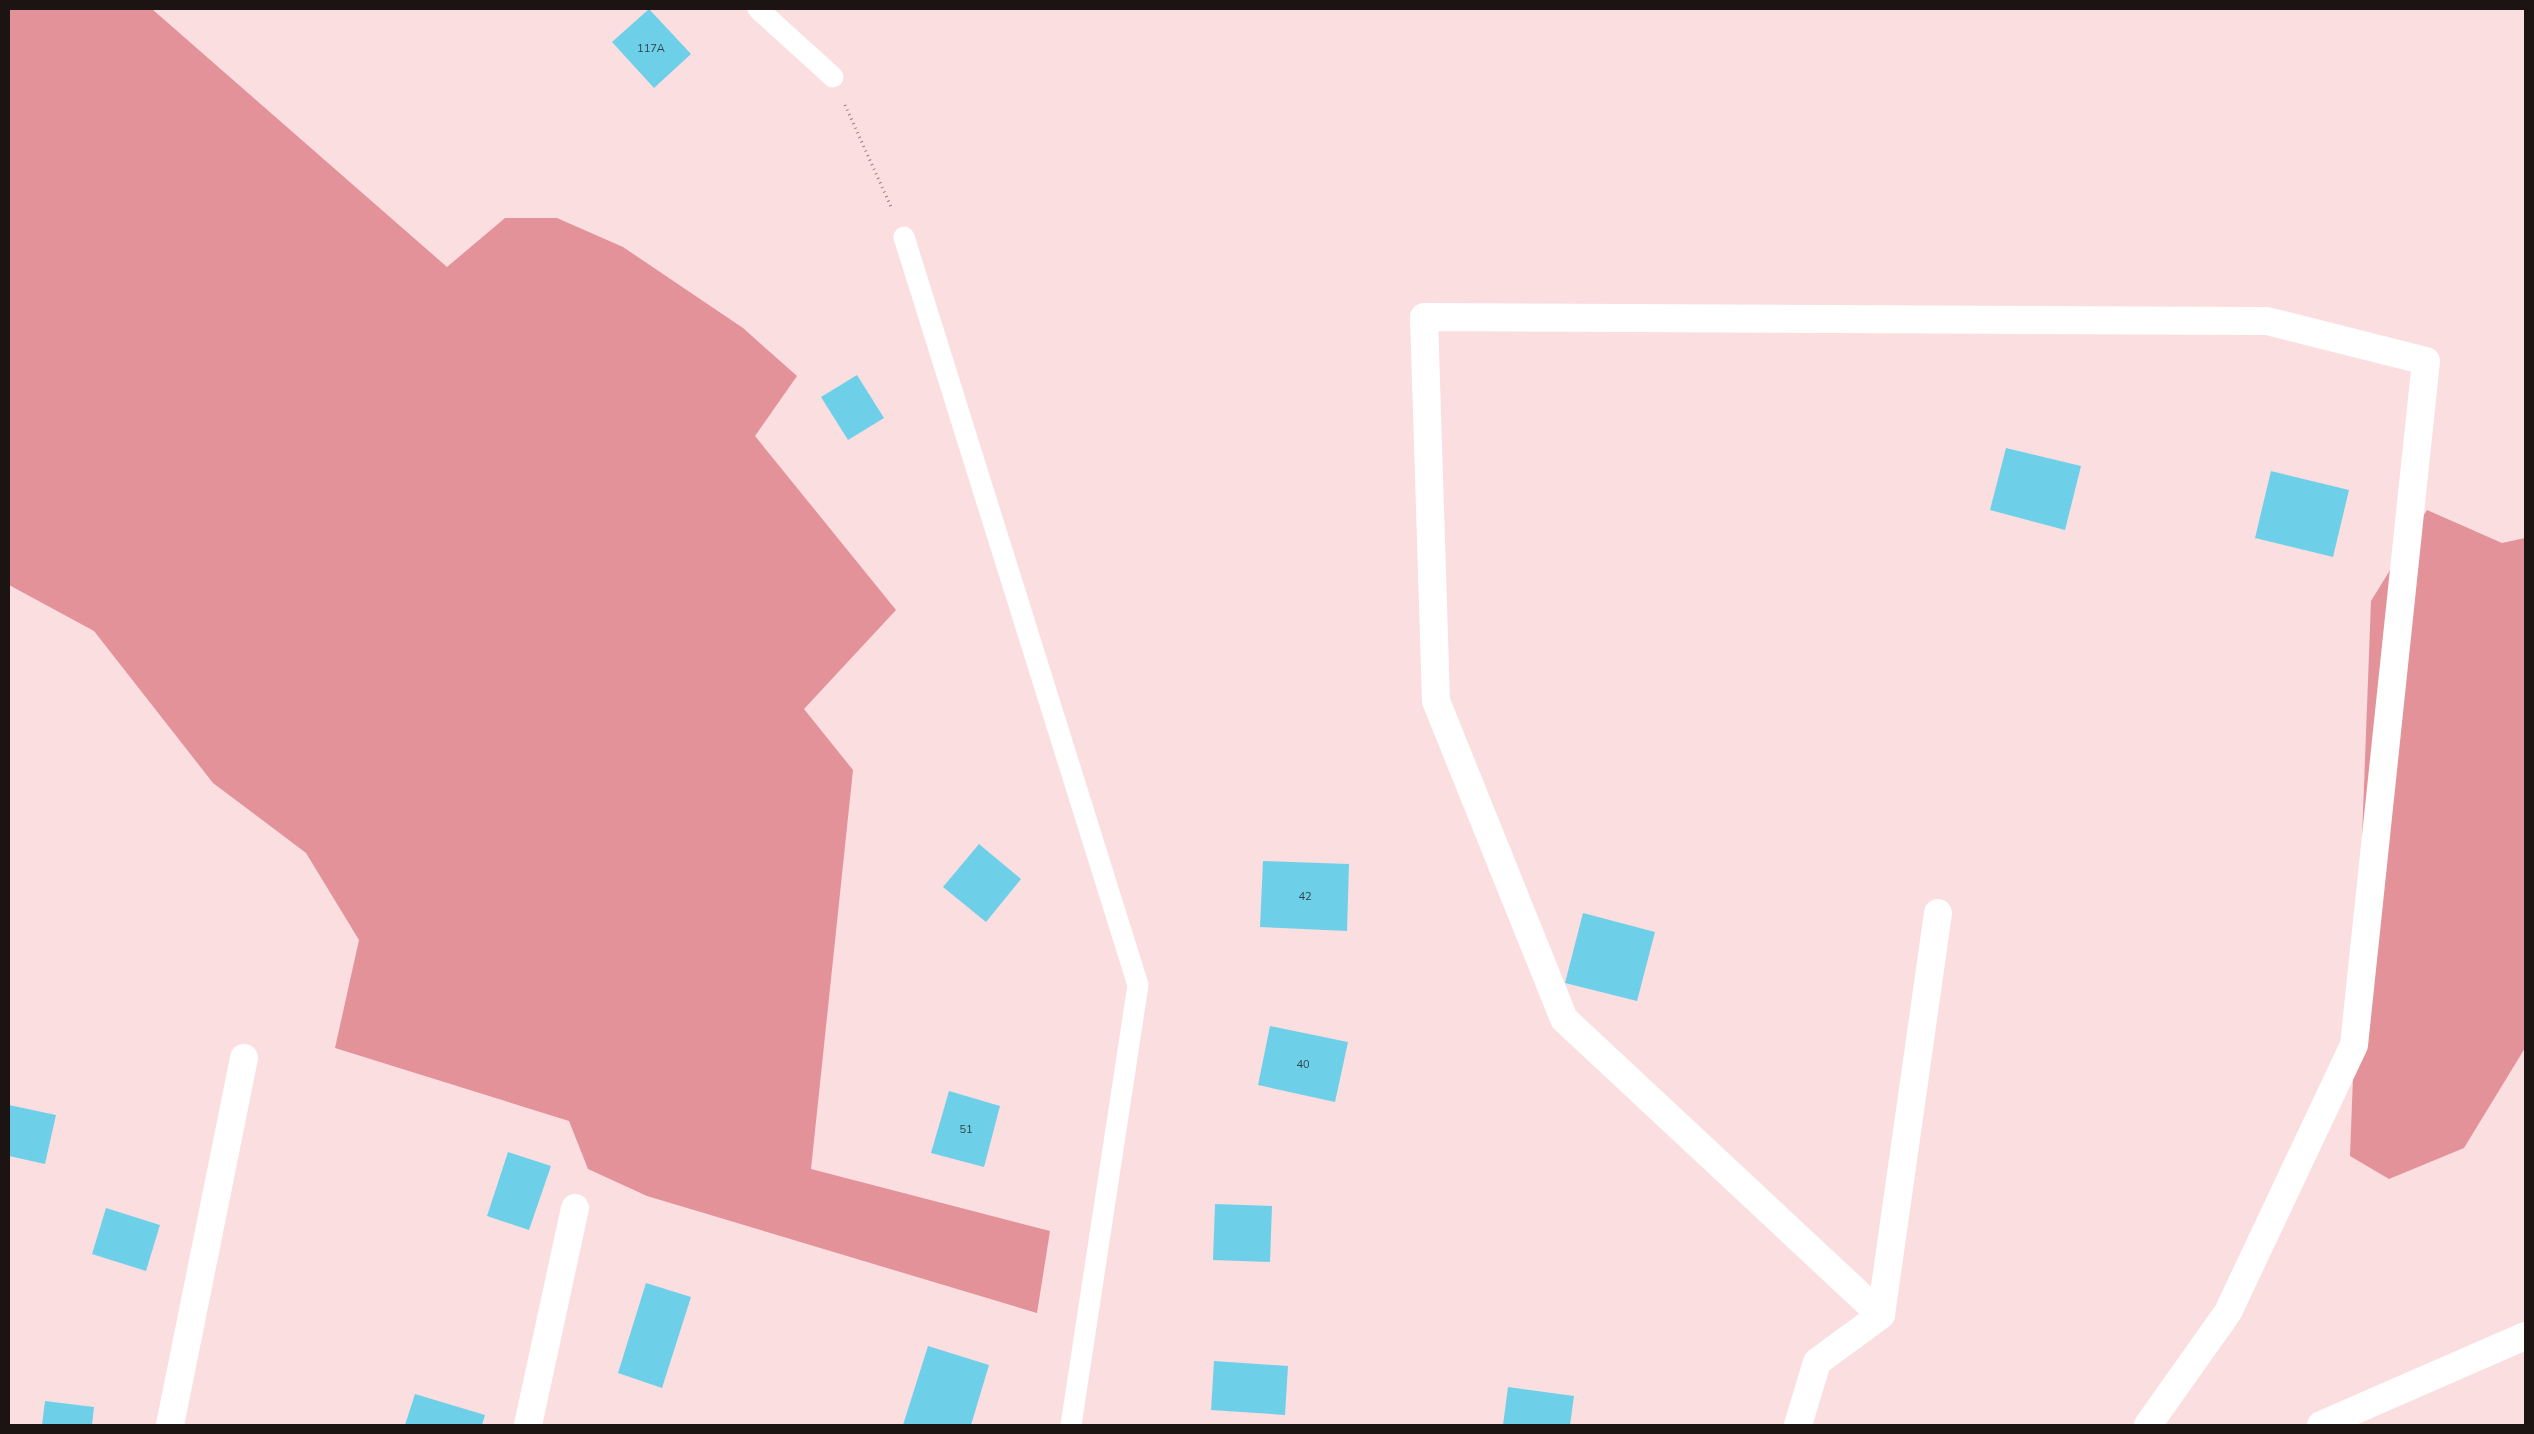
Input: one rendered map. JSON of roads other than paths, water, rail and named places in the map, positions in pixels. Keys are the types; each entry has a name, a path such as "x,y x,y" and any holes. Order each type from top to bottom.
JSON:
{"street":[{"path":"1880,1315 1564,1019 1436,701 1424,316 2267,321 2426,362 2354,1045 2228,1312 2148,1425"},
{"path":"1798,1425 1817,1362 1880,1315 1938,914"},
{"path":"170,1425 244,1058"},
{"path":"528,1425 575,1208"},
{"path":"2320,1425 2525,1336"}],"lane":[{"path":"758,9 833,77"},
{"path":"904,237 1138,985 1071,1425"}]}
